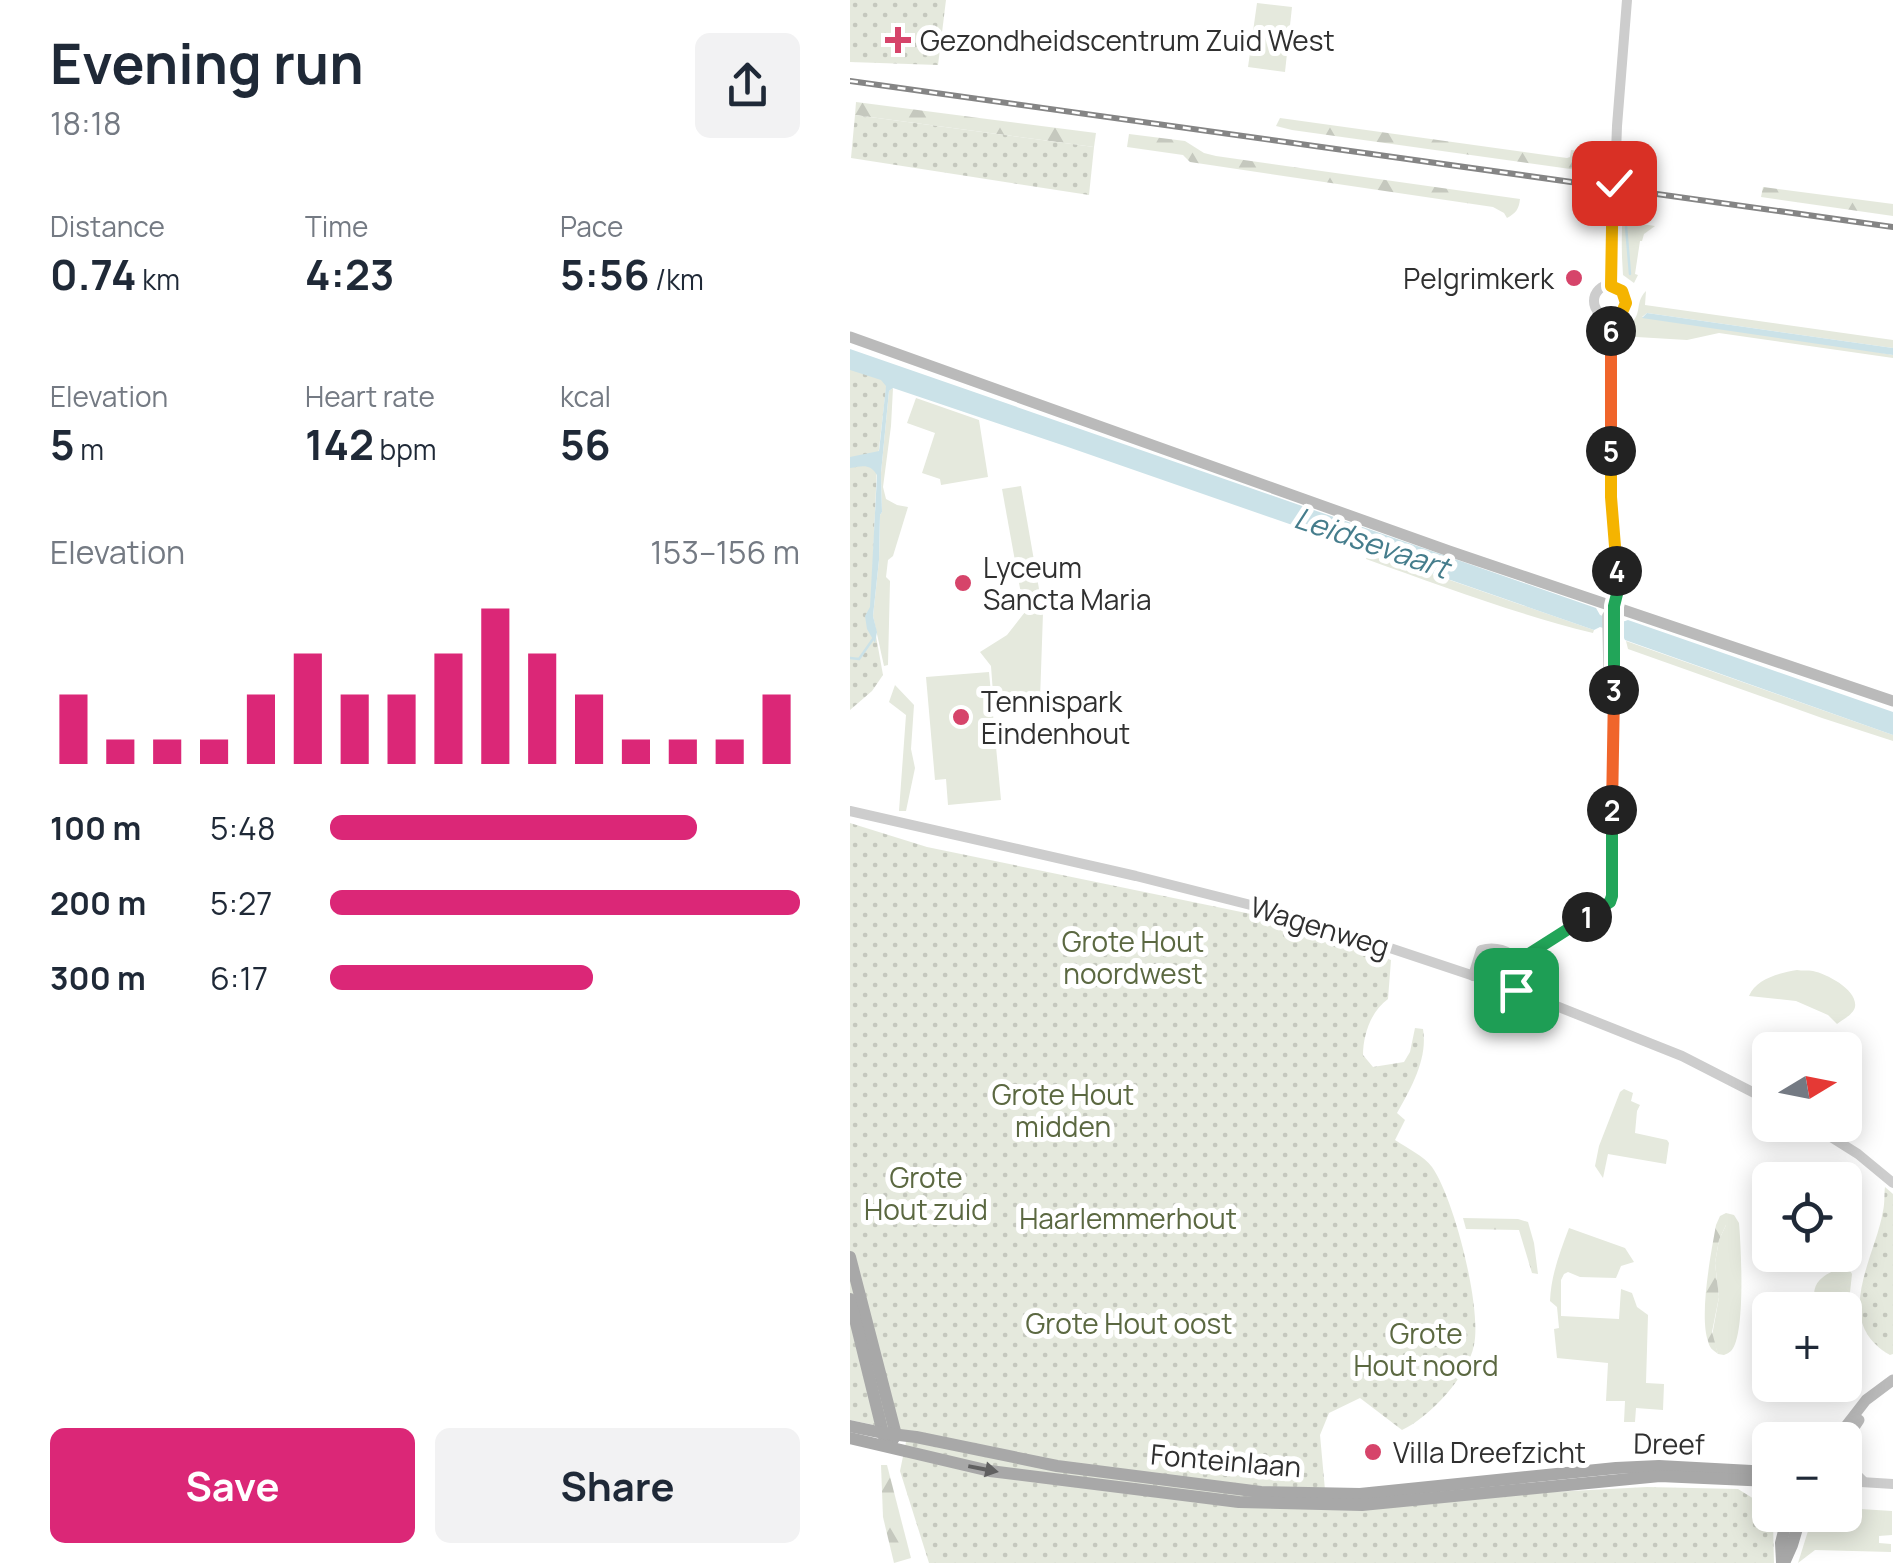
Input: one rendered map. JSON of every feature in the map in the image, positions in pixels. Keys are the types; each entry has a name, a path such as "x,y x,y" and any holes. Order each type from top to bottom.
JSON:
{"main road":[{"path":"850,338 1612,612 1893,701"},
{"path":"850,1257 888,1441"},
{"path":"850,1299 888,1441"},
{"path":"1849,1422 1866,1400 1893,1380"},
{"path":"1859,1422 1878,1392"},
{"path":"850,1426 888,1441"},
{"path":"850,1438 888,1441"},
{"name":"Fonteinlaan","path":"888,1441 1261,1492 1360,1494 1567,1479"},
{"name":"Dreef","path":"1567,1479 1660,1476 1752,1479"},
{"path":"1783,1532 1783,1563"},
{"path":"1783,1563 1796,1532"}],"street":[{"path":"1611,286 1627,0"},
{"path":"1611,286 1622,291 1626,303 1622,312 1611,317 1601,314 1594,302 1599,290 1611,286"},
{"path":"1507,986 1518,961 1612,899 1615,679 1610,635 1618,590 1611,497 1611,317"},
{"name":"Wagenweg","path":"850,811 1308,920 1507,986 1667,1050 1752,1092"},
{"path":"1473,976 1482,950 1504,950 1518,961"},
{"path":"1839,1142 1893,1182"},
{"path":"1864,1482 1893,1484"}],"green space":[{"path":"850,0 946,0 938,65 850,62"},
{"path":"1257,3 1292,7 1285,72 1248,67"},
{"path":"856,102 1096,133 1094,147 855,115"},
{"path":"855,115 1094,147 1089,195 851,158"},
{"path":"1280,118 1567,158 1571,150 1605,154 1606,174 1292,130 1276,126"},
{"path":"1129,134 1185,141 1216,156 1520,202 1507,218 1493,207 1190,162 1183,155 1127,147"},
{"path":"1763,187 1893,204 1893,216 1761,197"},
{"path":"1620,221 1655,226 1640,241 1634,283 1623,275"},
{"path":"1646,291 1645,305 1893,340 1893,348 1647,313 1642,317 1866,350 1893,358 1719,333 1687,340 1620,336 1620,331 1636,316"},
{"path":"850,369 887,380 877,466 871,608 883,675 850,710"},
{"path":"893,388 883,487 886,499 908,507 893,556 888,560 888,665 884,666 873,616 882,512 881,473 889,391"},
{"path":"916,398 979,420 988,477 941,485 940,479 922,473 935,433 907,423"},
{"path":"1021,486 1042,606 1023,605 1002,489"},
{"path":"1369,552 1594,630 1593,633 1366,559"},
{"path":"1025,612 1043,613 1040,700 993,693 991,666 980,652 1007,635"},
{"path":"1626,641 1893,735 1893,741 1628,649"},
{"name":"Tennispark Eindenhout","path":"989,672 1001,800 948,805 946,779 935,780 926,677"},
{"path":"895,685 914,705 911,749 915,768 906,811 899,811 906,715 889,702"},
{"name":"Haarlemmerhout","path":"850,823 927,847 1251,914 1391,960 1388,999 1369,1024 1363,1055 1373,1067 1404,1062 1415,1028 1423,1029 1421,1062 1397,1113 1405,1120 1395,1140 1429,1163 1449,1203 1470,1281 1474,1345 1464,1370 1446,1394 1424,1416 1402,1430 1360,1398 1329,1413 1320,1435 1325,1490 1738,1489 1752,1498 1752,1532 1773,1532 1774,1563 929,1563 900,1471 908,1432 850,1420"},
{"path":"1797,970 1819,973 1840,984 1855,1001 1852,1012 1837,1024 1828,1015 1796,1001 1749,996 1763,981"},
{"path":"1624,1089 1633,1093 1631,1101 1640,1105 1635,1133 1669,1143 1666,1164 1608,1154 1603,1178 1595,1166 1599,1146"},
{"path":"1885,1187 1893,1194 1890,1355 1872,1341 1862,1319 1861,1288 1883,1211"},
{"path":"1726,1213 1734,1215 1739,1223 1741,1290 1736,1342 1724,1355 1718,1354 1712,1336 1719,1297 1715,1263"},
{"path":"1726,1213 1715,1263 1719,1297 1712,1332 1718,1354 1708,1341 1705,1300 1716,1225"},
{"path":"1463,1218 1528,1222 1538,1274 1532,1273 1519,1230 1466,1229"},
{"path":"1569,1228 1625,1248 1634,1262 1621,1266 1616,1278 1564,1274 1561,1316 1619,1319 1621,1289 1632,1293 1637,1307 1648,1315 1646,1383 1664,1384 1663,1410 1636,1408 1635,1422 1624,1422 1625,1401 1606,1401 1608,1363 1557,1358 1557,1307 1550,1301 1556,1264"},
{"path":"1851,1272 1850,1292 1814,1292 1826,1275"},
{"path":"881,1465 887,1465 911,1558 894,1563 883,1517"},
{"path":"1862,1509 1892,1511 1892,1535 1879,1536 1879,1543 1891,1544 1891,1552 1815,1550 1798,1563 1808,1532 1862,1532"}],"water":[{"path":"1647,313 1893,348 1893,355 1642,318"},
{"name":"Leidsevaart","path":"850,349 1596,608 1600,615 1622,622 1628,620 1893,712 1893,735 1625,640 1622,634 1600,627 1594,630 893,388 889,391 881,473 875,643 865,616 870,607 877,475 869,467 850,468 850,457 879,451 886,386 881,380 850,370"}],"waterway":[{"path":"1626,226 1630,274"},
{"path":"850,658 859,659 873,639"}],"railway":[{"path":"850,81 1893,227"}],"place":[{"name":"Gezondheidscentrum Zuid West","path":"898,40"},
{"name":"Pelgrimkerk","path":"1574,278"},
{"name":"Lyceum Sancta Maria","path":"963,583"},
{"name":"Tennispark Eindenhout","path":"961,717"},
{"name":"Villa Dreefzicht","path":"1373,1452"}],"route":[{"path":"1516,990 1507,986 1518,961 1610,902 1612,896 1614,606 1618,590 1611,497 1611,317 1622,312 1626,303 1622,291 1611,286 1614,183"}],"park label":[{"name":"Grote Hout noordwest","path":"1133,957"},
{"name":"Grote Hout midden","path":"1063,1110"},
{"name":"Grote Hout zuid","path":"926,1193"},
{"name":"Grote Hout oost","path":"1129,1323"},
{"name":"Grote Hout noord","path":"1426,1349"}]}
